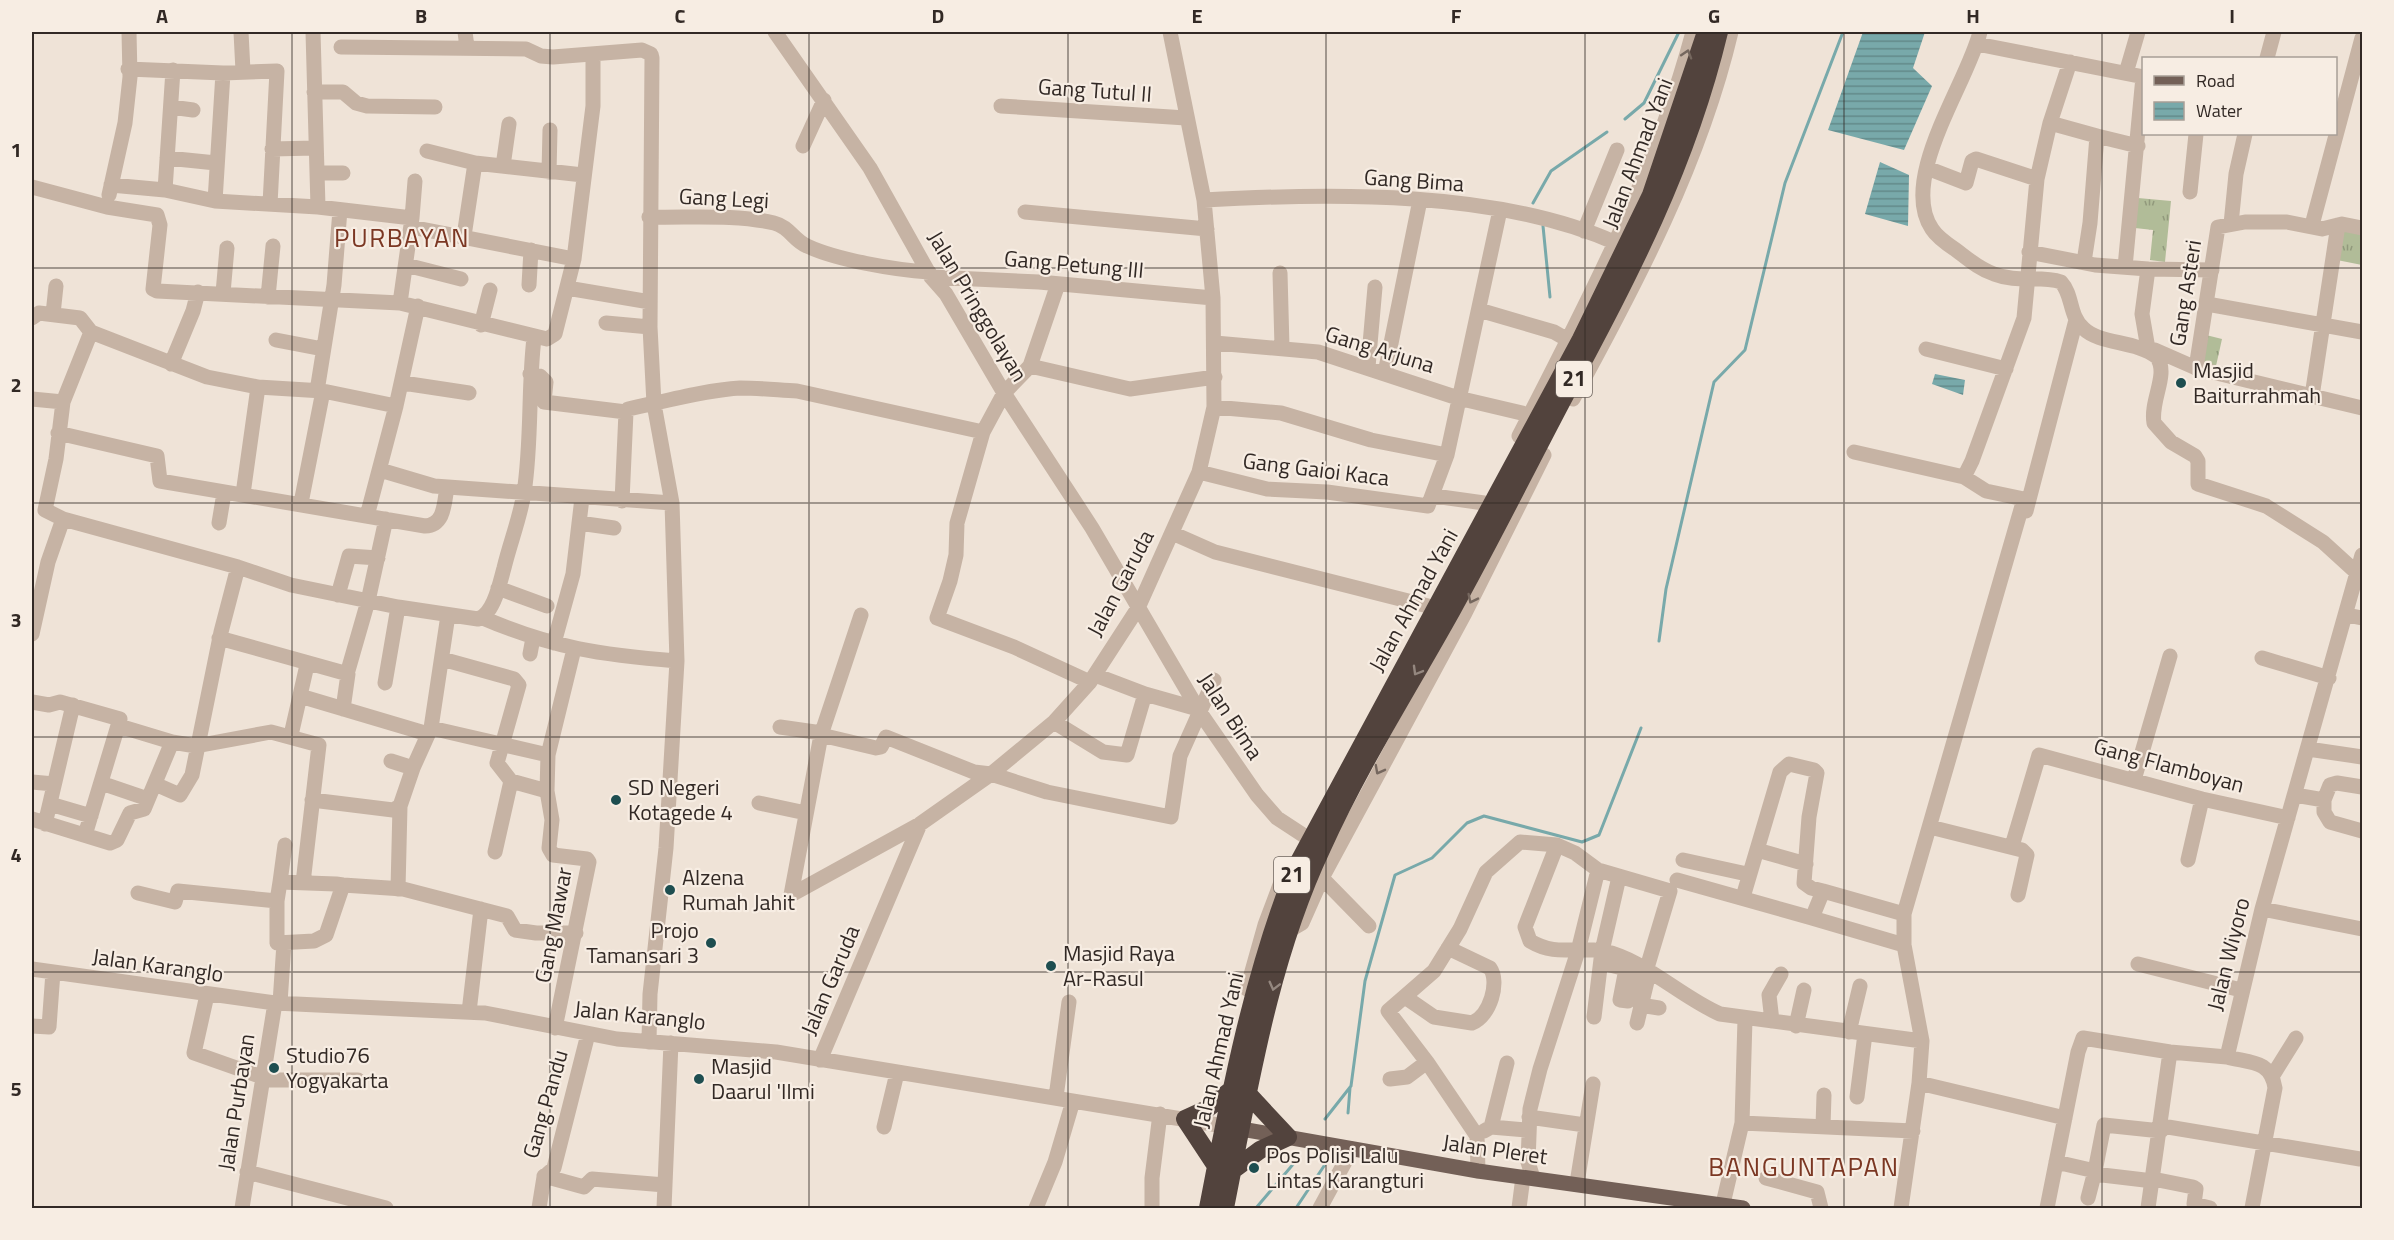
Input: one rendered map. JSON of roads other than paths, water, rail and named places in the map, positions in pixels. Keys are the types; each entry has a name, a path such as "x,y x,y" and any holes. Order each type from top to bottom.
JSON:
{"highway":[{"name":"Jalan Ahmad Yani","path":"1225,1209 1225,1168 1240,1092 1290,930 1323,845 1474,531 1581,339 1651,195 1706,32"},
{"name":"Jalan Ahmad Yani","path":"1240,1092 1238,1060 1270,936 1295,869 1388,708 1453,608 1637,259 1682,157 1719,32"},
{"path":"1240,1092 1288,1137 1225,1168 1185,1119 1240,1092"},
{"name":"Jalan Ahmad Yani","path":"1208,1209 1225,1168"}],"main road":[{"name":"Jalan Pleret","path":"1233,1127 1478,1171 1577,1183 1743,1209"}],"street":[{"path":"107,207 125,123 130,82 129,32"},
{"path":"241,32 243,71"},
{"path":"314,32 318,207"},
{"name":"Jalan Pringgolayan","path":"775,32 878,180 930,274 946,294 1004,393 1092,528 1138,608"},
{"path":"791,53 794,32"},
{"name":"Jalan Garuda","path":"820,1060 920,824 991,774 1054,722 1093,679 1138,608 1199,472 1214,407 1213,298 1204,200 1170,32"},
{"path":"1238,1060 1237,1030 1253,964 1275,896 1303,835 1428,606 1474,531 1484,503 1616,243 1671,107 1693,32"},
{"path":"1290,930 1302,923 1322,878 1465,613 1558,426 1657,241 1711,107 1731,32"},
{"path":"2126,73 2138,32"},
{"path":"2267,57 2274,32"},
{"path":"2142,77 2070,62 1979,38 1947,107 1927,168 1922,190 1932,229 1979,267 2011,279 2061,282 2067,290 2076,320 2092,335 2146,346 2170,359 2196,368 2362,408"},
{"path":"2337,128 2362,38"},
{"path":"341,47 407,39 466,39 526,50 545,57 642,50 651,54 650,327 654,404 672,503 676,661 666,848 652,960 649,1042"},
{"path":"32,187 107,207 158,215 160,225 153,288 163,292 400,303 534,338 548,339 555,334 574,259 593,106 593,54"},
{"path":"1964,477 2007,369 2024,318 2037,179 2050,123 2070,62"},
{"path":"128,69 223,73 277,71 270,204"},
{"path":"165,190 173,70"},
{"path":"215,201 223,73"},
{"path":"2125,267 2142,91"},
{"path":"314,92 343,92 356,103 367,106 435,107"},
{"path":"803,146 824,100"},
{"name":"Gang Tutul II","path":"1001,106 1186,118"},
{"path":"171,107 193,111"},
{"path":"503,166 509,123"},
{"path":"2050,123 2138,146"},
{"path":"549,172 550,130"},
{"path":"2190,192 2196,135"},
{"path":"2230,224 2236,174 2245,135"},
{"path":"2312,225 2335,135"},
{"path":"2084,262 2090,223 2097,136"},
{"path":"272,149 315,148"},
{"path":"1584,231 1617,150"},
{"path":"427,151 475,163 583,175"},
{"path":"167,158 216,163"},
{"path":"1927,168 1966,183 1972,161 1976,159 2037,179"},
{"path":"464,236 475,163"},
{"path":"317,173 343,173"},
{"path":"400,303 412,223 415,181"},
{"path":"111,185 165,190 215,201 340,210 412,223 574,259"},
{"name":"Gang Bima","path":"1204,200 1357,198 1420,200 1500,210 1584,231 1616,243"},
{"path":"1385,373 1420,200"},
{"path":"302,503 320,391 323,349 332,301 340,210"},
{"path":"1431,501 1447,455 1500,210"},
{"path":"1025,212 1207,229"},
{"name":"Gang Legi","path":"649,217 776,223 785,226 798,241 811,248 892,269 930,274"},
{"name":"Gang Asteri","path":"2196,368 2218,227 2230,224 2287,222 2327,229 2349,224 2362,228"},
{"path":"2312,396 2338,225"},
{"path":"267,297 273,246"},
{"path":"223,293 226,248"},
{"path":"529,285 531,250"},
{"path":"2029,252 2125,267 2212,270"},
{"path":"406,265 461,279"},
{"path":"2148,269 2142,314 2146,346 2163,367 2154,395 2154,423 2171,442 2195,456 2198,461 2198,484 2266,506 2323,542 2357,573"},
{"path":"1280,273 1282,347"},
{"name":"Gang Petung III","path":"930,274 1213,298"},
{"path":"1058,284 1030,366 1004,393 983,432 957,523 958,538 950,581 937,618 1093,679 1199,710"},
{"path":"53,314 56,286"},
{"path":"1368,367 1375,287"},
{"path":"567,288 650,302"},
{"path":"481,325 490,290"},
{"path":"171,364 190,320 198,292"},
{"path":"2207,304 2324,323 2362,332"},
{"path":"367,516 403,383 418,306"},
{"path":"1479,310 1554,332 1568,340"},
{"path":"32,318 39,313 80,318 91,332 207,377 258,387 320,391 396,406"},
{"path":"2011,543 2017,540 2026,514 2076,320"},
{"path":"606,324 650,327"},
{"path":"91,332 63,402 45,510 63,519 238,567 291,585 398,607 478,620 483,618 533,638 574,649 608,655 676,661"},
{"path":"483,618 498,588 524,494 531,416 530,374 534,338"},
{"path":"276,340 323,349"},
{"name":"Gang Arjuna","path":"1215,343 1282,347 1318,352 1458,398 1530,415"},
{"path":"1926,349 2007,369"},
{"path":"1030,366 1130,389 1215,377"},
{"path":"530,374 540,376 546,382 544,402 626,412 628,409 738,388 785,390 983,432"},
{"path":"403,383 469,393"},
{"path":"243,494 258,387"},
{"path":"32,399 63,402"},
{"path":"1214,407 1281,413 1371,440 1447,455"},
{"path":"622,501 626,412"},
{"path":"58,433 157,456 160,481 224,493 302,503 425,526 435,524 442,514 447,487"},
{"path":"1854,452 1964,477 1986,491 2024,499 1904,914 1904,945 1922,1041 1919,1083 1901,1209"},
{"path":"381,470 423,483 447,487 672,503"},
{"name":"Gang Gaioi Kaca","path":"1199,472 1267,489 1484,503"},
{"path":"219,524 224,493"},
{"path":"554,644 573,574 582,498"},
{"path":"32,634 38,576 63,519"},
{"path":"343,709 347,674 368,601 386,519"},
{"path":"579,523 614,528"},
{"path":"1172,533 1225,555 1428,606"},
{"name":"Jalan Wiyoro","path":"2227,1057 2262,909 2308,748 2330,678 2355,617 2357,573 2362,555"},
{"path":"338,595 348,557 378,558"},
{"path":"155,783 182,795 192,775 200,744 219,638 238,567"},
{"path":"498,588 547,606"},
{"path":"385,683 398,607"},
{"name":"Jalan Bima","path":"1138,608 1199,710 1257,795 1277,818 1303,835"},
{"path":"398,889 400,806 413,768 430,731 448,615"},
{"path":"861,615 821,734 791,895 920,824"},
{"path":"219,638 307,665 347,674"},
{"path":"530,654 533,638"},
{"name":"Gang Mawar","path":"555,1028 589,862 587,859 551,853 551,812 547,791 548,755 574,649"},
{"path":"2134,780 2170,656"},
{"path":"2262,658 2330,678"},
{"path":"442,659 514,679 519,683 497,765 510,781 547,791"},
{"path":"291,735 307,665"},
{"path":"780,727 821,734 876,748 881,747 886,737 974,772 991,774 1047,792 1171,817 1177,765 1214,680"},
{"path":"1054,722 1103,752 1127,755 1145,694"},
{"path":"300,696 430,731 548,755"},
{"path":"32,702 49,705 60,702 120,719 85,835"},
{"path":"73,705 50,804 38,821 114,842 130,813 144,809 172,742"},
{"path":"119,726 192,746 258,733 291,735 319,745 321,748 312,800 303,883"},
{"path":"2308,748 2362,757"},
{"name":"Gang Flamboyan","path":"2012,846 2039,755 2202,799 2288,818"},
{"path":"391,761 413,768"},
{"path":"1743,897 1747,874 1757,850 1783,767 1788,764 1814,770 1817,778 1809,817 1804,883 1811,888 1904,914"},
{"path":"495,852 510,781"},
{"path":"32,782 54,784"},
{"path":"101,783 148,799"},
{"path":"2362,787 2337,783 2330,785 2324,800 2324,812 2330,822 2362,831"},
{"path":"2295,795 2324,800"},
{"path":"2188,860 2202,799"},
{"path":"312,800 393,810 400,806"},
{"path":"759,803 806,813"},
{"path":"50,804 91,816"},
{"path":"1930,827 2012,846 2027,855 2018,895"},
{"path":"1478,1171 1477,1136 1428,1062 1381,1010 1405,997 1434,971 1486,872 1520,842 1557,845 1575,853 1598,870 1619,878 1670,891 1644,969 1628,1001 1620,1000 1626,969 1601,957"},
{"path":"285,844 277,901 276,941 284,943 314,941 326,935 343,885"},
{"path":"1557,845 1526,930 1530,941 1540,947 1555,951 1578,951 1644,969 1709,1009 1745,1019 1922,1041"},
{"path":"1757,850 1806,864"},
{"path":"1683,860 1747,874"},
{"path":"1519,1209 1528,1178 1528,1124 1540,1069 1578,951 1598,870"},
{"path":"1322,878 1368,926"},
{"path":"1594,1017 1601,957 1619,878"},
{"path":"1677,879 1904,945"},
{"path":"280,882 398,889 507,916 515,930 536,933 576,933"},
{"path":"138,893 175,902 178,891 277,901"},
{"path":"1812,918 1823,891"},
{"path":"469,1012 481,909"},
{"path":"2262,909 2362,928"},
{"name":"Jalan Purbayan","path":"242,1209 262,1079 277,1003 284,943"},
{"path":"1405,997 1434,1017 1472,1023 1480,1018 1495,985 1494,974 1490,968 1448,948"},
{"path":"2138,964 2241,990"},
{"name":"Jalan Karanglo","path":"32,969 277,1003 469,1012 588,1034 649,1042 776,1052 1233,1127"},
{"path":"1638,1023 1644,969"},
{"path":"32,1026 49,1027 53,972"},
{"path":"1772,1021 1769,995 1781,974"},
{"path":"1849,1032 1860,986"},
{"path":"1796,1026 1804,990"},
{"path":"207,995 194,1053 262,1079 358,1080"},
{"path":"1056,1097 1069,1002"},
{"path":"1640,1005 1659,1008"},
{"path":"1722,1207 1742,1123 1745,1019"},
{"name":"Gang Pandu","path":"543,1179 554,1168 588,1034"},
{"path":"1857,1097 1865,1034"},
{"path":"2047,1209 2078,1052 2083,1038 2170,1052 2227,1057 2265,1066 2273,1075 2275,1088 2252,1209"},
{"path":"2273,1075 2296,1038"},
{"path":"664,1209 671,1043"},
{"path":"2148,1209 2170,1052"},
{"path":"1390,1079 1404,1079 1428,1062"},
{"path":"1491,1126 1507,1063"},
{"path":"884,1126 897,1073"},
{"path":"1919,1083 2065,1118"},
{"path":"1577,1183 1593,1084"},
{"path":"1823,1126 1824,1095"},
{"path":"1036,1209 1055,1162 1073,1101"},
{"path":"1152,1209 1152,1178 1160,1114"},
{"path":"1742,1123 1913,1131"},
{"path":"1477,1136 1491,1126 1585,1125"},
{"path":"2088,1198 2102,1126 2161,1129 2360,1159"},
{"path":"1320,1209 1352,1149"},
{"path":"2056,1162 2094,1172 2193,1187 2196,1189 2194,1204 2210,1209"},
{"path":"247,1172 386,1209"},
{"path":"1766,1178 1817,1192 1821,1209"},
{"path":"539,1209 543,1179 584,1187 592,1179 665,1185"}],"water":[{"path":"1863,32 1925,32 1913,68 1932,86 1904,150 1828,130"},
{"path":"1880,162 1909,175 1908,226 1865,214"},
{"path":"1935,374 1965,380 1963,395 1932,384"}],"waterway":[{"path":"1625,119 1644,103 1679,32"},
{"path":"1659,641 1666,589 1714,382 1745,350 1785,183 1843,32"},
{"path":"1533,203 1551,171 1607,132"},
{"path":"1543,226 1550,297"},
{"path":"1325,1119 1351,1086 1365,981 1395,875 1432,858 1467,823 1484,816 1582,842 1599,835 1641,728"},
{"path":"1348,1113 1350,1088"},
{"path":"1256,1208 1295,1162"},
{"path":"1296,1208 1326,1163"}],"place":[{"name":"Masjid Baiturrahmah","path":"2181,383"},
{"name":"SD Negeri Kotagede 4","path":"616,800"},
{"name":"Alzena Rumah Jahit","path":"670,890"},
{"name":"Projo Tamansari 3","path":"711,943"},
{"name":"Masjid Raya Ar-Rasul","path":"1051,966"},
{"name":"Studio76 Yogyakarta","path":"274,1068"},
{"name":"Masjid Daarul 'Ilmi","path":"699,1079"},
{"name":"Pos Polisi Lalu Lintas Karangturi","path":"1254,1168"}],"district":[{"name":"PURBAYAN","path":"402,238"},
{"name":"BANGUNTAPAN","path":"1804,1167"}]}
